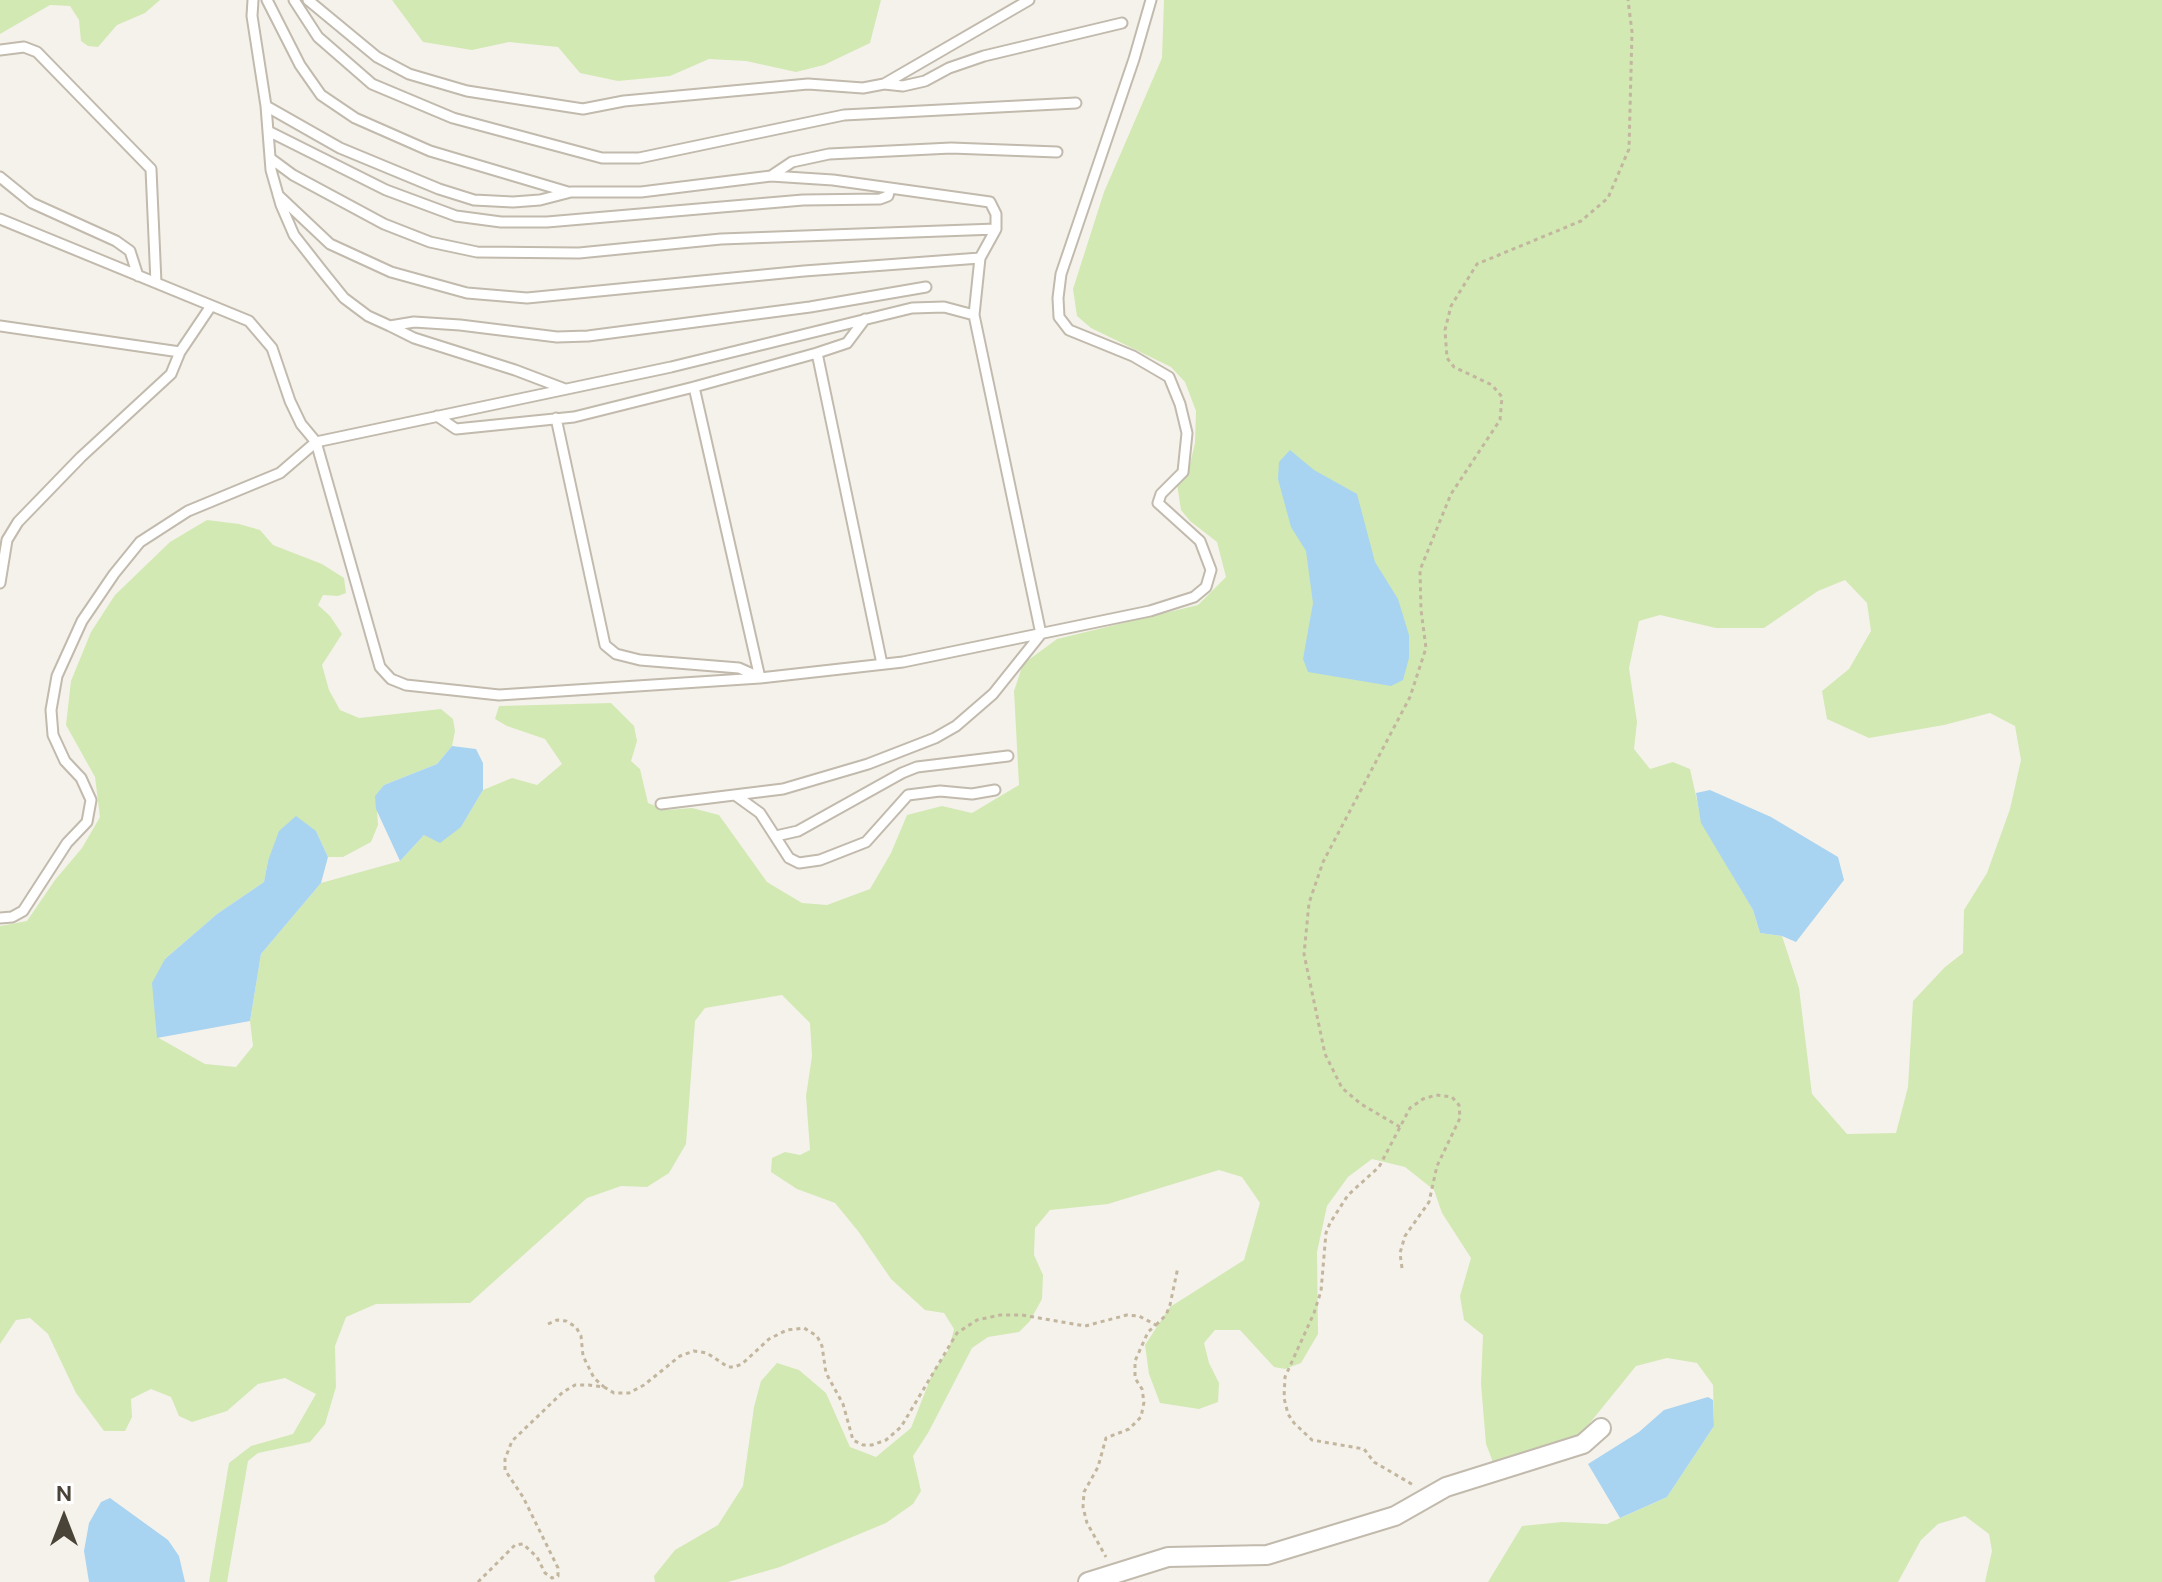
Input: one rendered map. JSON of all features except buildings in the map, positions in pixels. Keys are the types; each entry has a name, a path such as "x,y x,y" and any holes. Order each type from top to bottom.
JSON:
{"street":[{"path":"1088,1582 1168,1557 1267,1555 1395,1516 1446,1487 1583,1444 1601,1428"}],"lane":[{"path":"253,0 252,16 266,106 270,158 278,195 294,235 344,298 368,316 414,338 565,389"},
{"path":"267,0 300,65 321,95 355,118 430,151 571,192"},
{"path":"294,0 318,37 372,84 453,118 602,158 639,158 844,115 1076,103"},
{"path":"308,0 377,57 409,74 467,91 583,109 624,101 705,96 808,84 863,88 884,84 903,86 925,81 949,68 984,56 1122,23"},
{"path":"884,84 1029,0"},
{"path":"0,219 249,321 272,348 290,401 301,424 316,442 380,667 391,679 406,685 499,695 760,678 882,664 1041,634 1150,611 1194,597 1206,587 1211,570 1200,541 1158,503 1161,494 1183,472 1187,433 1169,377 1133,356 1069,330 1059,317 1061,274 1151,0"},
{"path":"0,50 24,47 37,52 151,169 156,283"},
{"path":"266,106 340,148 439,189 474,200 513,202 540,200 571,192 641,192 771,176 833,180 990,202 996,214 996,229 980,258 974,315 1041,634"},
{"path":"268,131 386,190 456,216 501,222 547,222 724,206 880,199 888,196 890,188"},
{"path":"771,176 792,162 829,154 951,148 1057,152"},
{"path":"270,158 293,175 384,224 430,242 477,252 579,253 721,239 996,229"},
{"path":"0,177 32,203 116,241 130,251 138,276"},
{"path":"278,195 330,244 391,272 467,293 527,298 804,271 980,258"},
{"path":"390,326 414,322 557,337 588,336 810,307 926,287"},
{"path":"0,583 7,540 18,522 81,457 171,374 180,352 211,306"},
{"path":"0,918 12,917 23,911 67,843 87,822 91,800 81,778 65,761 53,735 51,710 57,676 82,621 140,542 188,511 280,473 316,442 671,367 912,308 944,307 974,315"},
{"path":"437,416 456,429 574,417 694,387 847,343 865,319"},
{"path":"0,326 180,352"},
{"path":"817,353 882,664"},
{"path":"694,387 760,678"},
{"path":"556,418 605,645 616,654 640,660 739,668 760,678"},
{"path":"661,804 783,789 868,764 935,738 956,726 993,694 1041,634"},
{"path":"776,836 798,831 831,815 917,767 1008,756"},
{"path":"735,795 760,813 789,858 799,863 820,860 866,842 908,795 940,791 972,794 995,790"}],"path":[{"path":"1400,1127 1361,1104 1342,1088 1325,1054 1304,954 1309,903 1323,862 1410,697 1426,648 1420,570 1425,557 1451,494 1500,420 1502,397 1492,385 1454,367 1447,358 1445,330 1451,306 1477,264 1581,221 1608,198 1629,149 1632,32 1628,0"},
{"path":"1402,1268 1400,1253 1405,1236 1429,1202 1437,1166 1460,1118 1459,1105 1452,1097 1436,1095 1410,1108 1379,1167 1348,1195 1326,1233 1321,1291 1285,1377 1284,1398 1294,1423 1312,1440 1364,1449 1374,1462 1419,1488 1418,1504"},
{"path":"1112,1573 1087,1523 1083,1507 1084,1492 1098,1467 1106,1438 1129,1429 1141,1417 1144,1402 1142,1389 1135,1378 1135,1361 1148,1332 1166,1315 1178,1267"},
{"path":"548,1324 557,1320 576,1327 581,1336 583,1356 594,1378 614,1393 629,1393 680,1356 694,1351 707,1353 728,1367 734,1367 742,1364 769,1339 787,1330 804,1328 817,1336 822,1346 826,1373 843,1404 853,1440 863,1445 886,1440 901,1427 957,1333 977,1320 1000,1315 1022,1315 1085,1326 1127,1315 1139,1316 1156,1325"},
{"path":"478,1582 515,1545 523,1544 537,1557 545,1573 552,1578 558,1576 558,1568 523,1497 505,1470 505,1459 512,1441 563,1392 575,1385 604,1387"}],"green space":[{"path":"0,0 160,0 145,13 117,25 98,47 81,41 79,20 70,6 50,5 0,34"},
{"path":"392,0 881,0 870,43 824,65 796,72 746,61 709,59 670,76 618,81 580,73 558,47 509,42 472,50 423,42"},
{"path":"1164,0 2162,0 2162,1582 1985,1582 1992,1551 1989,1534 1965,1516 1938,1524 1921,1540 1898,1582 1488,1582 1522,1526 1562,1522 1607,1524 1667,1497 1714,1426 1713,1385 1697,1363 1667,1358 1636,1366 1568,1450 1515,1477 1496,1470 1486,1444 1481,1384 1483,1335 1464,1320 1460,1296 1471,1258 1442,1213 1434,1190 1405,1167 1372,1159 1348,1177 1327,1206 1317,1252 1318,1334 1301,1363 1285,1369 1274,1367 1240,1330 1215,1330 1204,1343 1219,1383 1218,1402 1199,1409 1160,1403 1149,1374 1145,1345 1170,1307 1244,1260 1260,1203 1242,1177 1219,1170 1108,1204 1050,1210 1035,1228 1034,1255 1043,1275 1042,1299 1030,1321 1019,1332 988,1337 972,1348 913,1456 921,1491 913,1504 886,1523 780,1567 728,1582 655,1582 654,1576 675,1550 718,1525 743,1486 754,1407 761,1381 777,1363 799,1370 826,1393 850,1447 876,1457 911,1428 933,1372 949,1349 954,1329 944,1313 925,1310 891,1279 835,1203 797,1189 771,1172 772,1158 785,1152 800,1155 810,1150 806,1096 812,1056 810,1023 782,995 705,1008 695,1021 686,1144 669,1173 647,1187 621,1186 587,1198 470,1303 376,1304 346,1317 335,1346 336,1387 325,1424 310,1442 258,1453 248,1461 227,1582 209,1582 229,1463 251,1446 293,1434 316,1394 285,1378 258,1384 227,1411 192,1422 179,1416 171,1397 151,1389 131,1399 132,1417 125,1431 104,1431 76,1393 48,1334 30,1318 16,1320 0,1344 0,926 27,921 82,848 100,817 95,777 66,725 71,681 91,632 115,595 170,542 207,520 260,530 273,545 322,564 344,578 346,593 323,595 318,605 342,634 322,665 329,690 340,710 359,718 441,709 453,719 455,731 452,746 437,764 384,785 376,796 378,825 371,842 343,857 328,857 316,831 268,861 264,882 217,914 165,959 157,1037 205,1064 236,1067 253,1046 250,1021 261,954 321,883 400,861 424,835 461,827 483,790 512,778 537,785 562,764 545,739 495,719 499,706 611,703 634,726 637,741 631,761 640,769 648,803 666,810 692,808 719,815 767,882 802,903 827,905 870,889 891,853 907,815 942,806 972,813 1019,785 1014,691 1023,664 1057,639 1198,605 1226,577 1217,542 1181,510 1177,484 1190,464 1195,443 1196,411 1185,382 1171,367 1091,328 1077,316 1073,289 1104,192 1162,58","holes":["1845,580 1867,603 1871,631 1849,669 1822,691 1827,719 1869,738 1944,725 1990,713 2015,726 2021,760 2010,809 1987,873 1964,910 1963,953 1913,1001 1908,1087 1896,1133 1847,1134 1812,1094 1799,988 1782,936 1760,933 1753,910 1702,823 1690,769 1673,762 1650,769 1634,749 1637,722 1629,668 1639,621 1660,615 1716,628 1764,628 1818,591"]}],"water":[{"path":"1290,450 1314,470 1357,494 1375,562 1398,599 1409,635 1409,658 1403,680 1391,686 1308,672 1303,659 1313,603 1306,551 1291,527 1278,479 1279,462"},
{"path":"452,746 476,749 483,763 483,790 461,827 440,843 424,835 400,861 376,809 375,796 384,785 437,764"},
{"path":"1710,790 1771,817 1838,857 1844,880 1796,942 1782,936 1760,933 1753,910 1701,823 1696,793"},
{"path":"296,816 316,831 328,857 321,883 261,954 250,1021 157,1038 152,983 165,959 217,914 264,882 279,831"},
{"path":"1708,1397 1713,1400 1714,1426 1667,1497 1620,1518 1588,1464 1639,1432 1664,1410"},
{"path":"110,1498 168,1540 179,1556 185,1582 89,1582 84,1551 89,1523 101,1502"}]}
